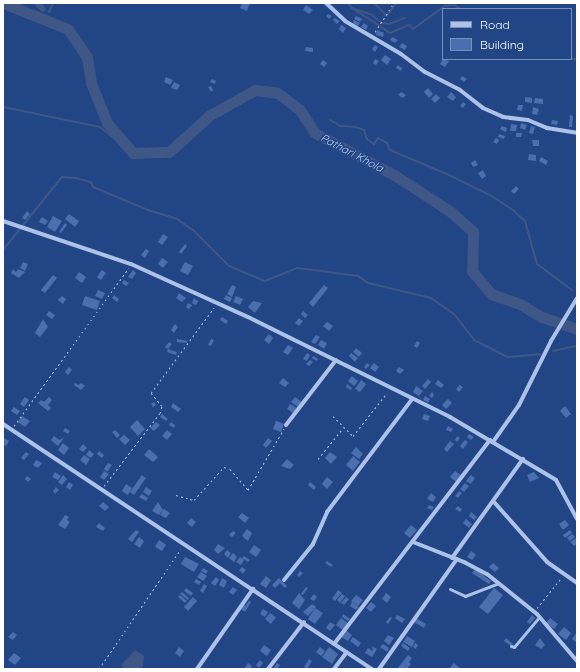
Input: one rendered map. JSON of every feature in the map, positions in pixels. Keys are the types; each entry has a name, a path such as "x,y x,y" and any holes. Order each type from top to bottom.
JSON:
{"street":[{"path":"326,3 345,21 401,54 425,72 503,117 528,120 547,128 577,133"},
{"path":"3,221 131,264 218,303 390,387 491,441 556,480 577,519"},
{"path":"334,644 519,405 551,341 570,307 577,298"},
{"path":"286,425 336,360"},
{"path":"284,580 313,544 327,512 412,399"},
{"path":"3,424 304,622 372,669"},
{"path":"379,669 523,459"},
{"path":"494,502 528,543 563,575 577,583"},
{"path":"412,542 474,566 500,583 539,616 577,661"},
{"path":"197,669 253,589"},
{"path":"268,669 304,622"},
{"path":"334,669 347,652"}],"lane":[{"path":"450,589 465,596 500,583"},
{"path":"511,646 514,647 539,616"}],"path":[{"path":"371,37 394,3"},
{"path":"11,430 131,264"},
{"path":"101,489 160,413 162,406 151,393 218,303"},
{"path":"333,416 351,434 356,434 390,387"},
{"path":"176,495 194,500 224,467 230,469 248,490 286,425"},
{"path":"318,459 344,427"},
{"path":"99,669 184,544"},
{"path":"534,612 563,575"}],"water":[{"path":"135,650 144,656 143,666 140,669 124,669 121,665"}],"building":[{"path":"242,3 250,3 247,11 240,8"},
{"path":"306,5 313,10 309,14 303,10"},
{"path":"328,14 332,16 329,19 326,16"},
{"path":"356,16 362,19 360,22 354,19"},
{"path":"335,18 340,21 337,24 333,20"},
{"path":"354,20 360,23 358,26 353,23"},
{"path":"364,23 368,26 366,30 361,27"},
{"path":"341,25 346,28 343,33 339,29"},
{"path":"377,30 384,33 383,37 376,35"},
{"path":"392,37 398,40 395,43 390,40"},
{"path":"402,43 407,46 405,50 399,47"},
{"path":"375,45 378,47 375,52 372,49"},
{"path":"306,47 313,48 313,52 305,51"},
{"path":"385,55 391,59 387,65 381,60"},
{"path":"375,59 379,61 376,65 373,63"},
{"path":"323,60 327,63 324,67 320,64"},
{"path":"442,60 449,61 445,67 440,64"},
{"path":"398,65 402,68 401,71 396,68"},
{"path":"462,76 467,79 464,82 460,79"},
{"path":"166,77 173,80 170,85 164,82"},
{"path":"212,79 216,81 215,84 210,82"},
{"path":"174,82 180,85 177,90 171,88"},
{"path":"211,86 213,90 211,92 208,87"},
{"path":"428,88 433,94 429,98 424,92"},
{"path":"401,92 406,95 403,98 398,95"},
{"path":"451,92 456,97 453,101 447,97"},
{"path":"436,94 440,98 435,103 431,99"},
{"path":"525,97 532,98 532,103 525,102"},
{"path":"535,98 543,99 543,104 534,103"},
{"path":"463,102 466,104 463,108 460,106"},
{"path":"518,105 523,105 522,111 517,110"},
{"path":"533,107 539,109 537,115 532,114"},
{"path":"570,115 573,116 572,127 569,127"},
{"path":"552,120 558,121 557,125 551,124"},
{"path":"521,123 527,125 525,130 520,128"},
{"path":"511,124 517,125 516,131 510,131"},
{"path":"502,126 507,128 506,132 500,129"},
{"path":"531,126 535,127 533,134 529,133"},
{"path":"516,133 522,133 521,137 516,137"},
{"path":"499,134 505,136 504,139 498,137"},
{"path":"496,138 499,140 497,144 493,142"},
{"path":"532,140 539,140 539,146 533,146"},
{"path":"529,154 536,155 536,161 528,160"},
{"path":"541,157 548,161 546,165 539,161"},
{"path":"475,160 478,165 473,167 471,163"},
{"path":"483,170 486,176 482,179 478,173"},
{"path":"516,186 519,189 514,194 511,191"},
{"path":"27,211 30,214 25,220 22,218"},
{"path":"69,214 79,221 75,227 65,219"},
{"path":"53,216 62,221 55,232 47,227"},
{"path":"42,217 48,221 45,225 39,222"},
{"path":"65,223 67,225 61,233 59,232"},
{"path":"163,234 168,237 162,245 158,242"},
{"path":"185,244 187,246 181,254 179,252"},
{"path":"146,249 149,251 145,258 141,255"},
{"path":"162,258 168,262 163,268 158,264"},
{"path":"23,262 28,264 25,271 20,268"},
{"path":"185,262 193,266 188,275 180,271"},
{"path":"13,269 16,272 18,269 25,272 19,278 11,273"},
{"path":"102,270 106,273 101,280 97,277"},
{"path":"133,270 136,273 132,279 128,277"},
{"path":"79,272 86,277 82,283 75,278"},
{"path":"53,275 57,278 45,293 41,290"},
{"path":"124,280 129,283 126,286 122,283"},
{"path":"232,285 236,287 232,297 227,294"},
{"path":"324,285 328,288 313,307 309,303"},
{"path":"98,290 105,293 102,299 95,296"},
{"path":"179,293 186,298 182,302 176,298"},
{"path":"114,295 119,299 117,302 112,298"},
{"path":"226,295 232,298 230,302 224,299"},
{"path":"62,296 66,299 63,304 58,300"},
{"path":"85,296 100,301 97,310 82,305"},
{"path":"236,296 243,299 240,305 233,302"},
{"path":"194,298 198,301 196,305 192,303"},
{"path":"253,301 262,303 255,313 248,307"},
{"path":"188,303 192,305 189,309 186,307"},
{"path":"49,311 55,315 52,319 46,315"},
{"path":"303,311 308,315 305,318 301,314"},
{"path":"222,317 228,321 226,324 220,320"},
{"path":"299,318 303,321 299,326 295,323"},
{"path":"43,319 48,327 40,337 35,333"},
{"path":"327,322 333,326 329,331 323,326"},
{"path":"175,324 178,327 174,333 171,330"},
{"path":"269,334 273,338 269,344 264,340"},
{"path":"316,335 320,337 315,344 311,342"},
{"path":"177,339 187,341 187,343 177,342"},
{"path":"211,339 214,340 211,346 208,345"},
{"path":"321,340 327,343 324,349 318,345"},
{"path":"417,341 420,343 417,348 414,346"},
{"path":"169,342 172,344 168,349 165,347"},
{"path":"288,345 293,348 288,355 283,352"},
{"path":"356,348 362,353 359,357 353,352"},
{"path":"168,349 177,352 176,355 167,352"},
{"path":"307,353 310,355 307,361 303,359"},
{"path":"351,353 358,358 355,362 349,356"},
{"path":"313,356 318,359 317,361 312,358"},
{"path":"310,360 313,362 309,366 306,364"},
{"path":"367,363 370,365 366,369 364,367"},
{"path":"374,363 379,367 375,372 370,368"},
{"path":"69,367 72,370 68,375 65,372"},
{"path":"399,367 404,370 400,374 396,371"},
{"path":"352,376 358,381 354,386 348,381"},
{"path":"283,378 289,383 285,387 279,383"},
{"path":"428,379 431,382 425,389 422,386"},
{"path":"361,380 366,384 360,392 355,389"},
{"path":"438,380 444,385 441,388 435,384"},
{"path":"75,383 79,385 81,383 85,386 81,390 74,385"},
{"path":"347,384 352,388 351,390 346,387"},
{"path":"460,385 463,387 459,392 456,389"},
{"path":"416,386 423,391 419,396 413,392"},
{"path":"432,392 434,395 432,398 429,396"},
{"path":"425,396 430,399 428,403 423,400"},
{"path":"25,397 29,400 24,407 20,404"},
{"path":"49,397 52,400 48,405 51,408 48,411 38,403 41,400 44,402"},
{"path":"295,397 302,402 298,407 291,402"},
{"path":"448,399 452,403 446,409 442,405"},
{"path":"154,402 156,405 153,407 151,404"},
{"path":"173,403 181,409 178,412 171,407"},
{"path":"290,404 297,408 293,413 287,409"},
{"path":"565,406 571,414 566,418 560,411"},
{"path":"14,407 20,411 17,415 11,411"},
{"path":"162,414 168,419 166,421 160,417"},
{"path":"424,414 430,416 428,421 422,419"},
{"path":"22,416 30,421 25,427 18,422"},
{"path":"137,420 145,429 138,436 130,427"},
{"path":"276,421 284,424 281,432 273,429"},
{"path":"156,422 160,425 154,431 150,428"},
{"path":"171,422 175,425 174,428 169,425"},
{"path":"448,426 453,429 451,432 446,430"},
{"path":"65,428 70,431 68,434 63,431"},
{"path":"115,430 120,435 117,438 112,432"},
{"path":"167,430 172,434 167,440 162,436"},
{"path":"469,434 474,437 471,440 467,437"},
{"path":"124,435 130,440 125,445 119,439"},
{"path":"54,436 59,440 64,438 58,446 51,440"},
{"path":"457,436 460,438 457,442 455,440"},
{"path":"4,438 9,441 6,446 3,444"},
{"path":"268,438 272,441 266,448 263,445"},
{"path":"465,440 468,442 463,449 460,446"},
{"path":"450,441 454,444 447,452 444,449"},
{"path":"63,443 69,448 64,455 58,450"},
{"path":"83,444 87,448 83,452 79,449"},
{"path":"356,447 363,454 359,459 351,453"},
{"path":"149,449 158,457 153,462 144,455"},
{"path":"89,450 94,454 91,458 86,455"},
{"path":"99,451 104,455 102,458 97,454"},
{"path":"26,452 29,454 24,460 21,458"},
{"path":"330,452 337,457 331,464 325,458"},
{"path":"84,455 90,459 86,465 80,460"},
{"path":"353,456 360,462 353,471 346,465"},
{"path":"287,459 294,465 290,469 281,466"},
{"path":"36,460 42,463 38,468 33,465"},
{"path":"108,463 112,465 107,472 104,469"},
{"path":"104,471 109,474 104,480 100,477"},
{"path":"455,471 461,475 456,482 450,477"},
{"path":"55,472 61,476 58,480 52,477"},
{"path":"534,472 539,478 530,482 527,475"},
{"path":"63,475 67,479 62,485 58,482"},
{"path":"142,475 146,478 134,495 130,492"},
{"path":"471,475 475,478 471,484 466,481"},
{"path":"27,476 31,479 28,482 25,479"},
{"path":"327,477 333,482 327,489 322,484"},
{"path":"69,482 73,485 70,490 66,487"},
{"path":"310,482 316,487 314,490 308,485"},
{"path":"465,483 469,486 464,492 460,489"},
{"path":"126,484 132,488 128,495 122,491"},
{"path":"56,487 59,490 55,494 53,491"},
{"path":"146,487 152,491 149,496 143,492"},
{"path":"459,491 462,493 458,498 455,496"},
{"path":"431,493 436,497 433,502 427,499"},
{"path":"142,494 148,498 146,501 139,497"},
{"path":"103,502 109,507 105,511 99,506"},
{"path":"158,502 163,510 159,515 152,511"},
{"path":"429,505 434,507 432,510 427,508"},
{"path":"458,506 462,509 460,512 455,509"},
{"path":"164,509 170,513 166,518 160,515"},
{"path":"471,512 477,517 474,520 469,516"},
{"path":"242,513 249,518 245,523 238,517"},
{"path":"65,515 69,517 67,520 70,522 65,529 58,525"},
{"path":"191,518 196,522 192,527 187,523"},
{"path":"466,519 472,524 469,528 463,523"},
{"path":"565,520 569,525 563,530 559,524"},
{"path":"99,523 105,528 103,531 96,527"},
{"path":"411,525 417,530 410,538 404,533"},
{"path":"247,529 252,533 248,541 242,536"},
{"path":"136,530 139,532 132,542 128,539"},
{"path":"570,530 572,533 565,538 563,535"},
{"path":"233,531 236,533 232,537 229,535"},
{"path":"572,534 575,537 570,541 567,538"},
{"path":"139,537 144,541 140,548 134,544"},
{"path":"576,538 577,544 574,546 570,542"},
{"path":"159,540 166,545 162,551 155,547"},
{"path":"218,544 225,548 218,554 214,550"},
{"path":"254,545 261,550 256,557 249,552"},
{"path":"227,550 231,553 228,558 224,554"},
{"path":"471,551 476,555 472,560 467,557"},
{"path":"233,553 237,557 234,562 229,558"},
{"path":"244,556 250,560 248,562 242,558"},
{"path":"185,557 199,564 194,572 181,564"},
{"path":"240,557 244,560 241,565 236,562"},
{"path":"327,561 333,565 331,567 325,563"},
{"path":"493,563 499,568 495,572 489,567"},
{"path":"242,567 246,570 243,574 239,570"},
{"path":"203,568 208,571 206,574 201,571"},
{"path":"475,569 491,581 489,584 472,573"},
{"path":"300,571 303,573 299,577 297,575"},
{"path":"201,572 207,576 203,581 197,577"},
{"path":"266,576 271,580 266,588 260,584"},
{"path":"216,577 219,580 215,586 211,583"},
{"path":"222,578 227,581 224,588 219,585"},
{"path":"279,578 287,586 285,588 280,583 275,588 272,585"},
{"path":"196,579 201,582 199,585 194,582"},
{"path":"204,584 207,586 203,593 200,591"},
{"path":"233,587 237,590 233,595 229,592"},
{"path":"306,587 308,588 303,595 301,594"},
{"path":"186,588 193,593 191,596 184,591"},
{"path":"494,588 503,595 488,614 479,607"},
{"path":"338,590 342,593 335,601 332,599"},
{"path":"182,592 189,598 188,600 180,594"},
{"path":"299,593 305,600 299,609 292,603"},
{"path":"386,593 391,597 387,603 382,599"},
{"path":"314,594 317,597 314,601 310,599"},
{"path":"342,594 345,596 340,603 337,600"},
{"path":"180,595 187,601 185,603 178,597"},
{"path":"356,595 363,600 358,606 351,601"},
{"path":"193,597 197,601 188,611 184,607"},
{"path":"346,597 349,599 344,605 341,603"},
{"path":"249,601 251,602 245,612 239,608 243,602 245,606"},
{"path":"352,602 359,607 356,610 350,606"},
{"path":"371,602 376,606 371,612 366,608"},
{"path":"312,604 316,607 308,616 303,612"},
{"path":"315,608 323,613 315,624 308,619"},
{"path":"263,609 268,612 265,617 260,614"},
{"path":"270,613 276,617 271,624 265,619"},
{"path":"343,614 350,619 348,621 342,617"},
{"path":"397,615 405,619 402,623 395,618"},
{"path":"532,615 535,618 530,624 527,622"},
{"path":"390,617 392,618 388,624 386,622"},
{"path":"341,618 348,623 343,630 336,625"},
{"path":"416,618 426,624 424,628 414,622"},
{"path":"550,618 558,624 554,629 546,623"},
{"path":"330,622 335,625 330,631 326,628"},
{"path":"564,627 571,633 566,640 558,634"},
{"path":"346,630 352,635 348,641 341,637"},
{"path":"13,632 17,635 13,640 8,637"},
{"path":"577,632 577,643 572,639"},
{"path":"388,635 394,638 389,645 384,641"},
{"path":"407,636 415,641 412,647 403,642"},
{"path":"353,637 361,643 358,647 350,641"},
{"path":"506,638 513,644 511,646 504,641"},
{"path":"540,638 545,645 541,649 535,645"},
{"path":"403,643 410,648 408,651 401,646"},
{"path":"415,643 418,645 416,649 413,647"},
{"path":"383,644 389,648 387,652 380,647"},
{"path":"264,645 271,650 267,656 260,651"},
{"path":"372,646 377,649 372,657 365,653 368,648 373,651"},
{"path":"179,647 184,651 180,657 175,653"},
{"path":"320,647 325,651 321,656 316,652"},
{"path":"329,647 338,654 332,664 322,657"},
{"path":"14,653 21,658 15,665 8,660"},
{"path":"408,655 412,658 409,662 411,664 407,669 397,669"},
{"path":"309,659 312,661 307,669 304,667"},
{"path":"260,660 263,663 259,668 256,665"},
{"path":"248,663 252,666 250,669 244,669"},
{"path":"277,663 280,665 277,669 274,667"},
{"path":"454,663 461,669 449,669"}],"waterway":[{"name":"Pathari Khola","path":"3,3 68,29 87,57 91,83 107,123 133,153 169,152 210,115 255,90 278,93 300,110 315,133 396,176 451,212 473,232 472,271 491,294 520,304 542,317 577,329"},
{"path":"37,3 43,9"},
{"path":"49,12 53,3"},
{"path":"348,3 352,8 372,15 382,23 389,24 405,18"},
{"path":"374,3 387,16 396,3"},
{"path":"442,8 445,6 454,5 459,8"},
{"path":"352,8 390,33 409,25 413,29 442,8"},
{"path":"572,59 577,59"},
{"path":"3,107 100,127 133,153"},
{"path":"330,120 341,126 355,127 364,130 367,139 374,144 378,138 387,143 390,150 449,175 492,196 514,211 525,221 537,264 572,290"},
{"path":"3,250 62,177 76,178 91,182 93,187 148,210 177,219 194,231 229,266 265,281 298,268 358,276 368,283 431,298 454,314 474,340 508,357 540,354"},
{"path":"553,351 577,346"}]}
